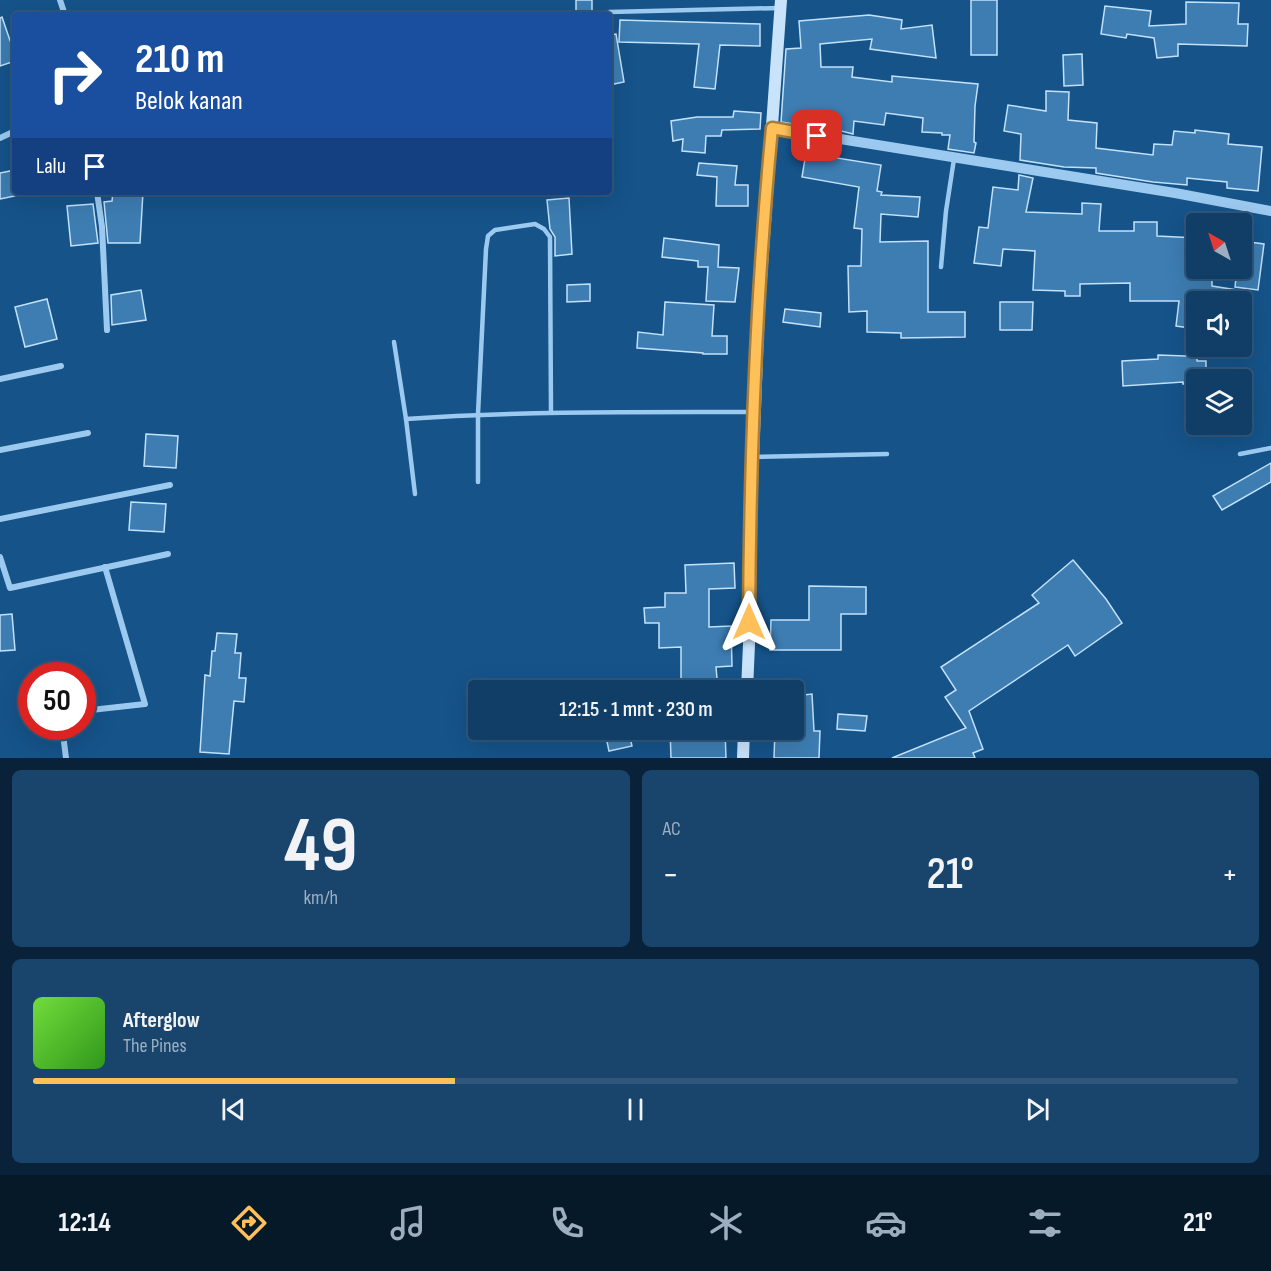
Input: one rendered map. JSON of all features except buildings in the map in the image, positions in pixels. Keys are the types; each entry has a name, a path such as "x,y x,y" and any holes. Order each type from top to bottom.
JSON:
{"main road":[{"path":"747,680 754,412 761,261 781,4"},
{"path":"742,758 743,740"}],"street":[{"path":"772,128 1175,193 1271,212"},
{"path":"97,195 102,227 107,330"},
{"path":"0,379 61,366"},
{"path":"0,450 88,433"},
{"path":"0,519 170,485"},
{"path":"0,557 10,588 168,554"},
{"path":"96,709 145,704 105,567"},
{"path":"64,740 66,758"}],"lane":[{"path":"609,12 781,4"},
{"path":"941,267 954,159"},
{"path":"478,482 478,414 486,241 491,232 495,230 535,224 544,229 550,237 551,412"},
{"path":"394,342 415,494"},
{"path":"406,419 551,412 754,412"},
{"path":"1240,454 1271,448"},
{"path":"753,457 887,454"}],"route":[{"path":"749,622 754,412 762,249 772,128 817,136"}]}
